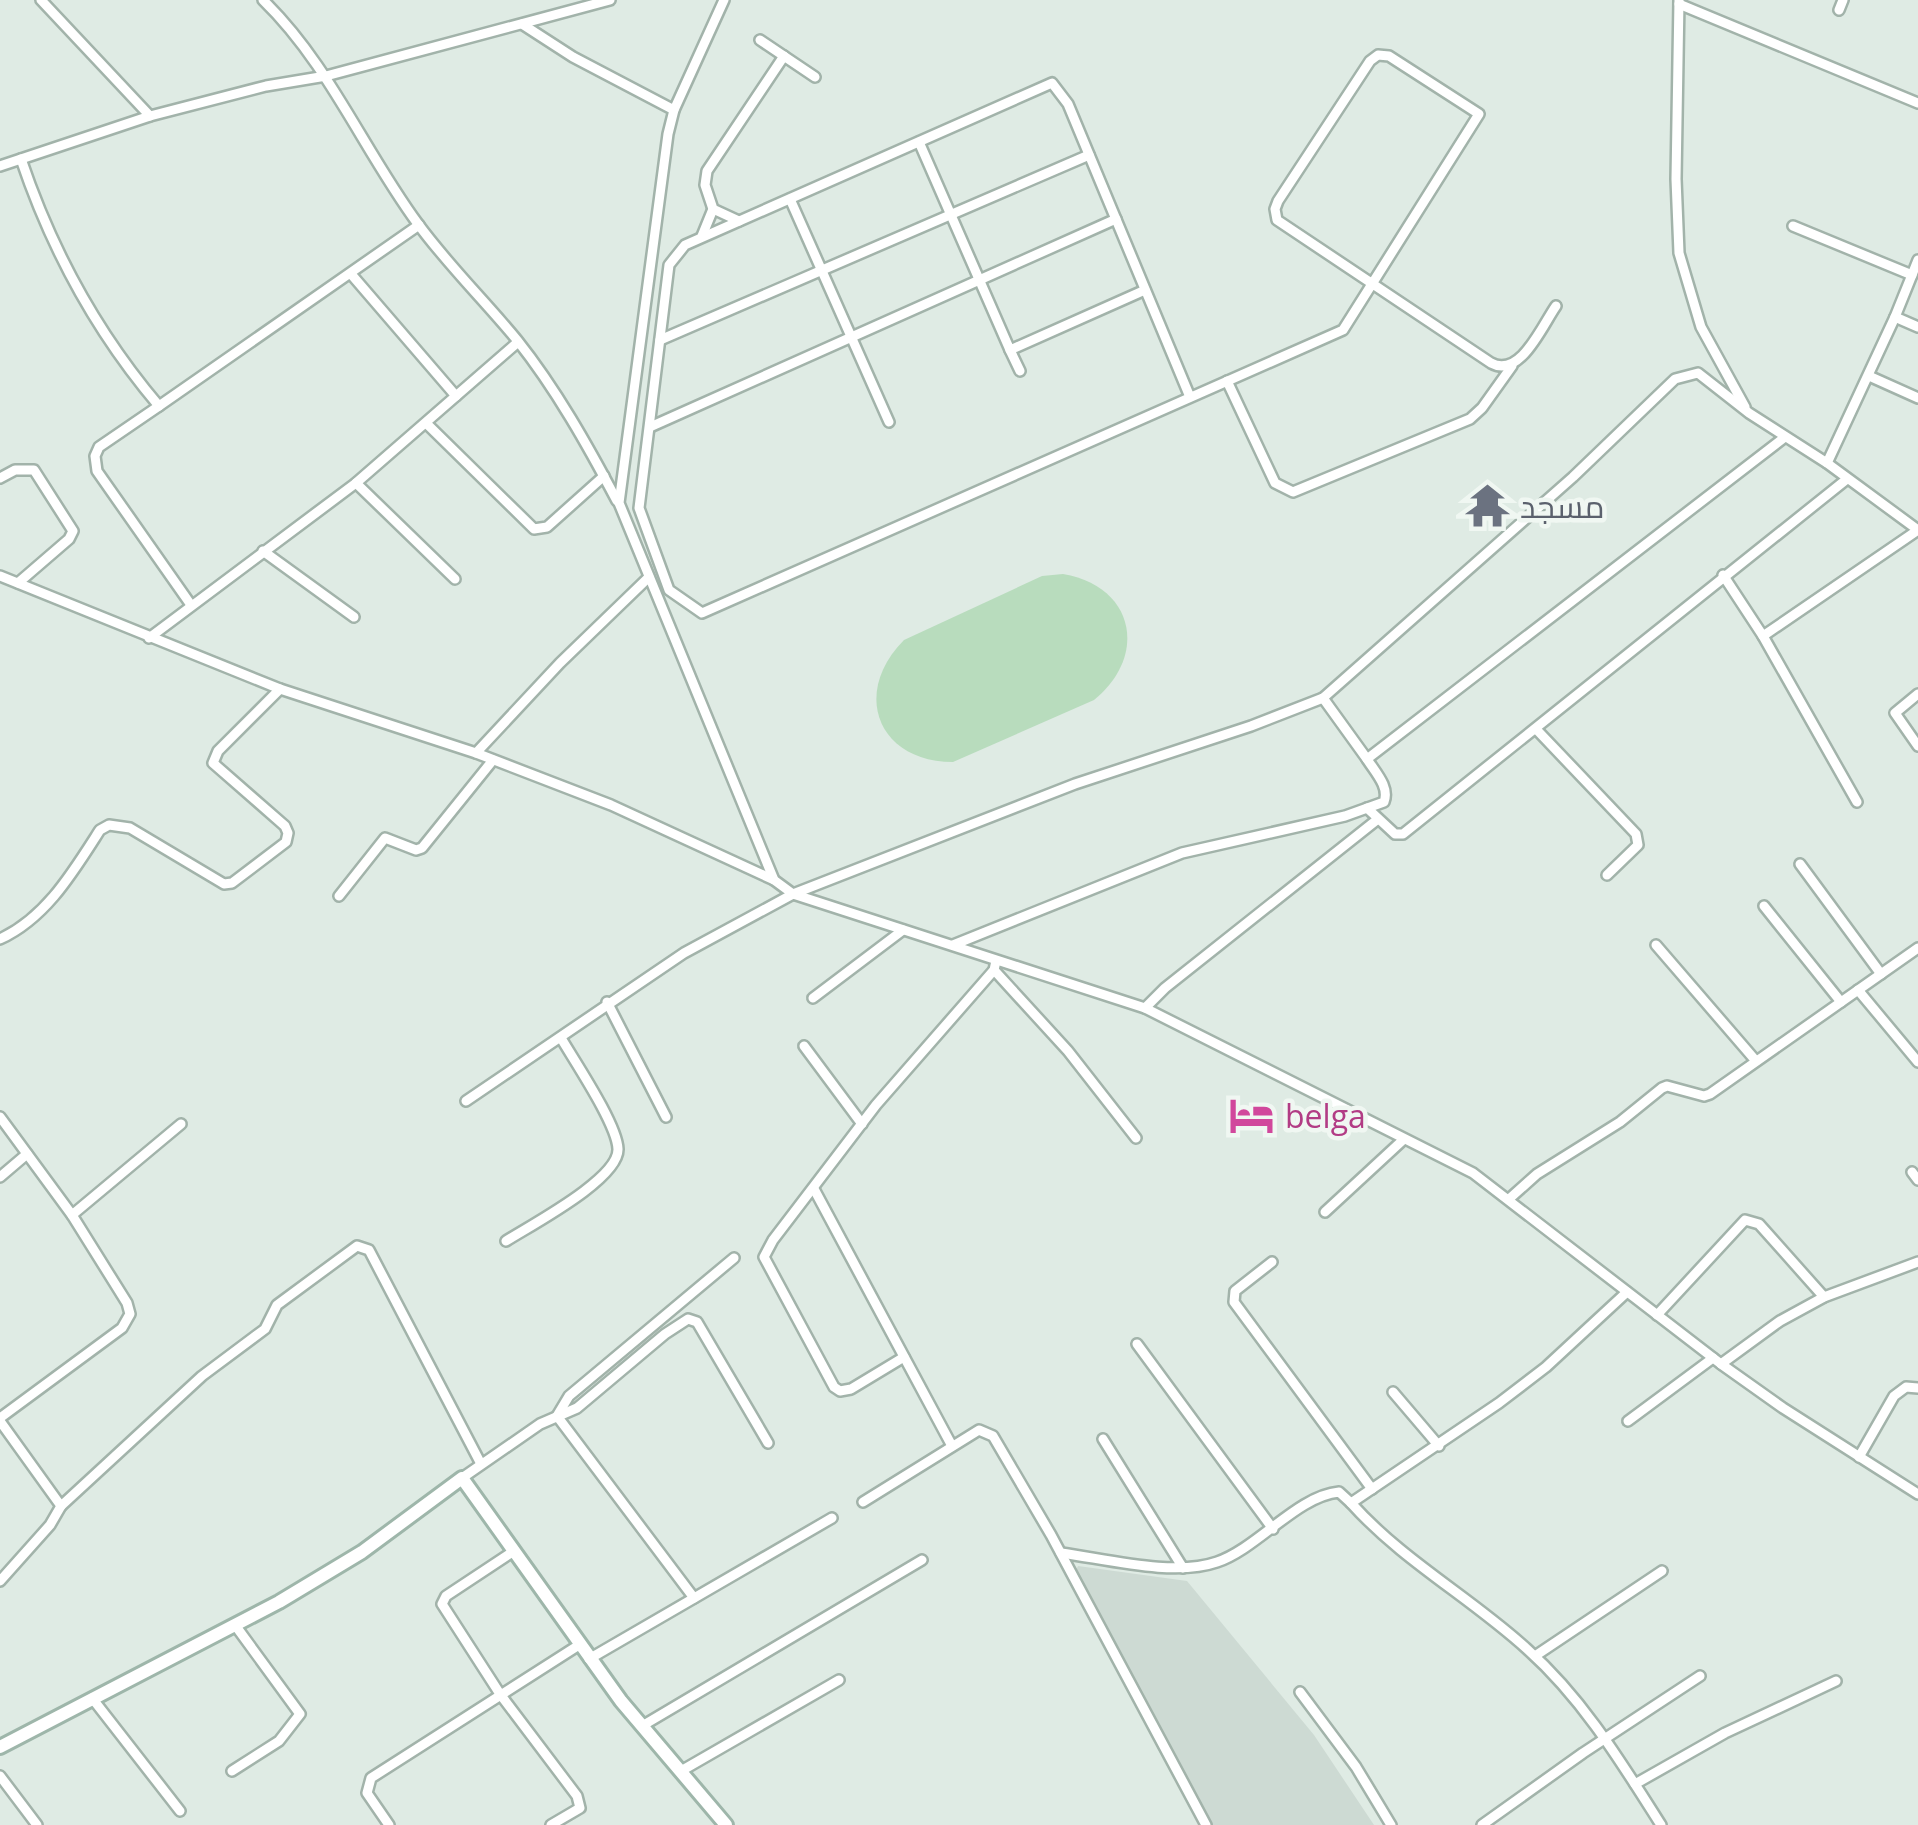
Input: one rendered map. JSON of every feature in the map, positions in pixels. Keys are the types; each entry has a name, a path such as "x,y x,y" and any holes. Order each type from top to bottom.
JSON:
{"street":[{"path":"41,0 150,116"},
{"path":"263,0 307,46 418,225 518,342 604,476 774,880"},
{"path":"0,166 150,116 266,86 326,76 610,0"},
{"path":"618,504 660,172 674,110 724,0"},
{"path":"1749,413 1701,327 1679,253 1679,2 1918,103"},
{"path":"522,24 630,90 674,110"},
{"path":"760,40 816,76"},
{"path":"1190,397 1068,104 1052,82 685,246 669,266 639,508 669,590 702,612 1343,330 1374,283 1479,114 1390,56 1378,55 1275,210 1278,220 1374,283 1492,363 1501,368 1512,366"},
{"path":"700,239 713,210 704,185 707,171 784,56"},
{"path":"919,142 1020,371"},
{"path":"660,340 1090,155"},
{"path":"21,160 69,275 122,362 159,406"},
{"path":"790,199 889,422"},
{"path":"713,210 740,221"},
{"path":"650,426 1116,219"},
{"path":"191,605 97,471 100,447 418,225"},
{"path":"1793,226 1912,275"},
{"path":"1828,464 1918,260"},
{"path":"351,274 456,396"},
{"path":"1010,350 1145,290"},
{"path":"1228,381 1275,484 1292,492 1470,418 1482,408 1556,306"},
{"path":"1896,317 1918,326"},
{"path":"149,638 356,483 518,342"},
{"path":"466,1101 684,953 793,894 1075,784 1323,698 1573,477 1676,379 1698,373 1918,530 1763,636"},
{"path":"1869,376 1918,398"},
{"path":"428,424 534,529 547,528 604,476"},
{"path":"1367,759 1785,437"},
{"path":"0,478 15,470 34,470 73,531 18,583"},
{"path":"1368,808 1395,834 1402,834 1847,479"},
{"path":"356,483 455,579"},
{"path":"263,552 354,617"},
{"path":"1723,575 1763,636 1857,802"},
{"path":"0,576 280,689 476,753 610,805 774,880 793,894 953,945 995,966 1145,1008 1472,1173 1717,1361 1918,1494"},
{"path":"476,753 649,577"},
{"path":"0,938 34,918 100,830 108,825 130,828 224,884 232,883 286,842 285,826 213,763 218,751 280,689"},
{"path":"1918,694 1895,713 1918,746"},
{"path":"953,945 1182,853 1384,802 1387,793 1323,698"},
{"path":"1536,728 1636,834 1638,845 1607,874"},
{"path":"339,896 385,838 416,850 422,848 493,760"},
{"path":"1145,1008 1378,819"},
{"path":"1800,864 1881,974"},
{"path":"1764,906 1841,1002"},
{"path":"813,998 903,930"},
{"path":"1656,945 1756,1061"},
{"path":"1509,1199 1537,1174 1620,1122 1662,1088 1673,1087 1704,1096 1918,948"},
{"path":"904,1357 851,1389 840,1391 834,1387 766,1264 766,1251 862,1124 995,966"},
{"path":"995,966 1136,1138"},
{"path":"1858,990 1918,1062"},
{"path":"607,1002 666,1117"},
{"path":"506,1240 578,1194 616,1162 618,1146 613,1129 561,1038"},
{"path":"804,1046 862,1124"},
{"path":"0,1118 72,1215 130,1314 122,1328 0,1420 61,1506"},
{"path":"72,1215 181,1124"},
{"path":"1325,1212 1404,1139"},
{"path":"0,1177 27,1154"},
{"path":"814,1190 952,1446"},
{"path":"1657,1315 1744,1220 1760,1224 1824,1297"},
{"path":"0,1580 50,1525 61,1506 202,1376 265,1329 277,1305 357,1246 369,1250 480,1464"},
{"path":"557,1416 569,1396 734,1258"},
{"path":"1272,1262 1235,1291 1234,1302 1372,1489"},
{"path":"1628,1421 1780,1321 1871,1276 1918,1262"},
{"path":"1351,1503 1439,1446 1546,1367 1627,1292"},
{"path":"0,1747 235,1625 362,1552 480,1464 557,1416 577,1408 688,1319 696,1322 768,1443"},
{"path":"1138,1344 1273,1529"},
{"path":"1860,1457 1894,1396 1906,1387 1918,1388"},
{"path":"1393,1392 1439,1446"},
{"path":"557,1416 694,1598"},
{"path":"863,1502 979,1430 992,1436 1061,1553 1206,1825"},
{"path":"1103,1438 1182,1568"},
{"path":"462,1478 589,1660 726,1825"},
{"path":"1061,1553 1182,1568 1216,1562 1329,1493 1338,1492 1390,1544 1481,1610 1535,1656 1586,1711 1661,1825"},
{"path":"589,1660 832,1518"},
{"path":"514,1551 442,1600 444,1609 500,1694 580,1803 578,1810 552,1825"},
{"path":"642,1726 922,1560"},
{"path":"1535,1656 1662,1572"},
{"path":"232,1772 280,1741 300,1714 235,1625"},
{"path":"390,1825 367,1794 371,1778 578,1645"},
{"path":"1482,1825 1700,1676"},
{"path":"680,1771 839,1680"},
{"path":"1635,1784 1725,1733 1836,1681"},
{"path":"1300,1692 1356,1767 1392,1825"},
{"path":"92,1698 180,1812"},
{"path":"0,1776 37,1825"}],"shaded area":[{"path":"1078,1566 1187,1581 1314,1735 1374,1825 1212,1825 1076,1570"}],"green space":[{"path":"1063,574 1106,592 1119,607 1126,625 1122,663 1094,700 953,762 927,759 906,750 891,737 880,721 876,702 888,660 904,640 1042,576"}],"place":[{"name":"مسجد","path":"1487,505"},
{"name":"belga","path":"1252,1115"}]}
